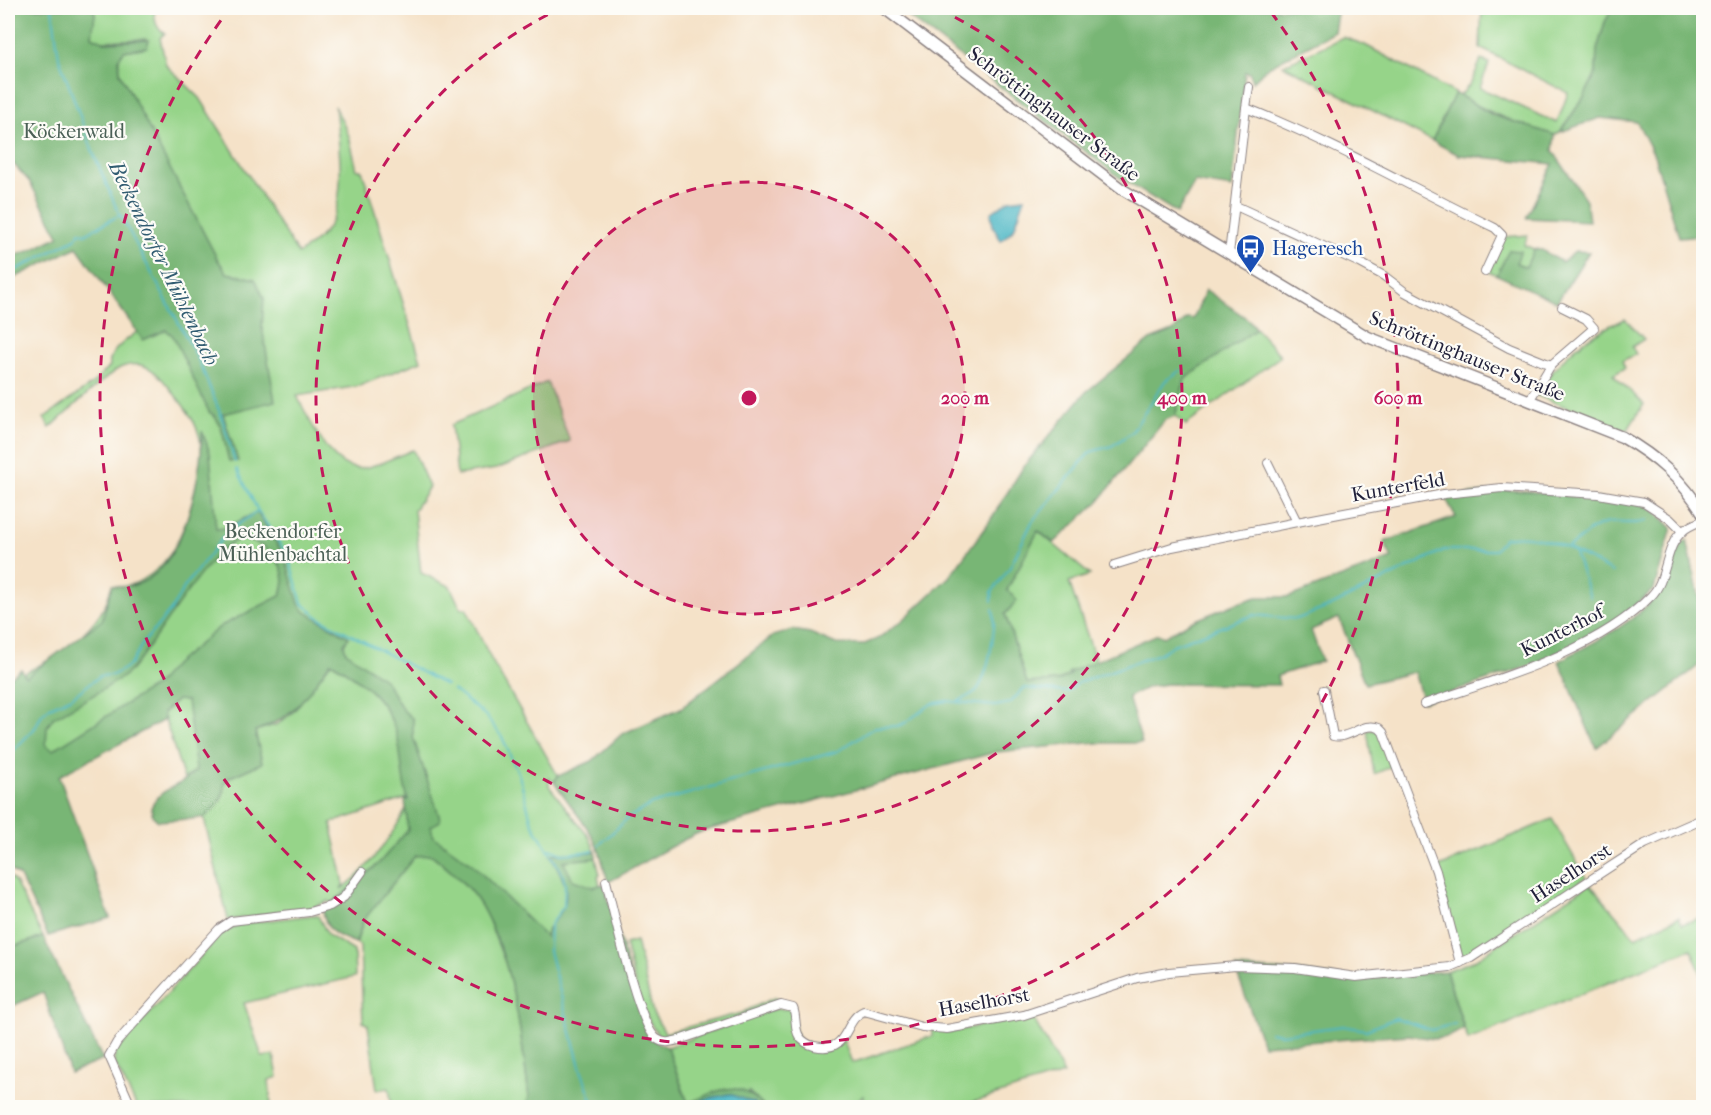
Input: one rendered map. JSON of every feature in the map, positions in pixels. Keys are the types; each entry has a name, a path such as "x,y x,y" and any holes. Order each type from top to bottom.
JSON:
{"main road":[{"name":"Schröttinghauser Straße","path":"884,8 1120,188 1368,337 1622,436 1643,448 1677,478 1704,515"}],"street":[{"path":"1229,254 1249,87"},
{"path":"1246,108 1360,158 1414,189 1495,228 1502,235 1485,272"},
{"path":"1236,206 1360,263 1384,276 1405,292 1509,348 1551,364"},
{"path":"1528,401 1551,364 1593,328 1586,319 1562,307"},
{"path":"1268,463 1297,522"},
{"name":"Kunterfeld","path":"1114,565 1172,547 1444,494 1528,487 1598,494 1644,502 1670,519 1682,531"},
{"path":"1682,531 1704,520"},
{"name":"Kunterhof","path":"1424,704 1541,663 1601,634 1650,598 1658,589 1668,557 1682,531"},
{"path":"1324,690 1333,736 1339,737 1370,726 1379,728 1383,732 1436,871 1460,963"},
{"name":"Haselhorst","path":"606,881 644,1019 654,1037 666,1043 781,1005 793,1008 797,1032 804,1041 811,1046 828,1047 842,1041 855,1019 864,1011 922,1027 947,1029 1023,1015 1137,978 1169,972 1236,966 1283,968 1356,977 1450,967 1460,963 1645,844 1704,818"},
{"path":"132,1107 109,1056 117,1042 208,938 231,921 309,912 330,906 344,897 362,872"}],"green space":[{"name":"Beckendorfer Mühlenbachtal","path":"8,8 95,14 93,8 154,8 157,25 165,33 160,38 166,65 200,98 298,254 323,234 333,218 338,203 340,153 335,106 349,136 357,170 362,170 421,361 359,386 297,396 323,443 342,463 352,468 370,467 413,450 429,487 414,510 421,573 450,586 461,609 466,608 491,659 558,776 554,782 549,778 549,786 589,837 596,852 591,852 592,858 596,858 600,875 598,877 633,1019 688,1103 667,1047 774,1009 791,1009 797,1038 810,1048 844,1041 852,1063 932,1036 932,1030 948,1032 1032,1016 1064,1074 957,1107 867,1107 863,1096 856,1107 764,1107 749,1092 747,1100 758,1107 532,1107 522,1006 505,963 523,1050 529,1097 526,1107 392,1107 389,1088 377,1090 368,1025 363,1022 360,946 356,943 363,923 332,908 329,901 303,911 228,920 204,818 219,803 224,784 230,777 262,763 255,731 278,724 294,711 331,662 339,667 332,661 191,690 48,768 23,674 64,650 89,628 99,616 111,588 130,585 146,578 159,568 170,555 185,523 200,467 201,445 197,428 163,381 154,371 143,366 130,365 115,371 50,428 44,418 92,384 110,366 115,351 138,331","holes":["146,39 147,47 124,51 119,58 120,73 134,100 101,41","405,799 408,800 408,805 388,839 370,863 341,889 344,884 331,823","432,855 453,863 481,901 489,922 469,889"]},
{"name":"Köckerwald","path":"8,8 93,8 95,14 92,36 105,42 149,40 147,47 124,51 119,58 120,73 218,260 227,273 255,279 264,298 262,327 275,401 223,414 238,461 229,461 221,427 209,412 173,336 166,330 143,340 77,247 8,281 8,258 32,250 59,236 29,181 8,158"},
{"path":"897,8 1338,8 1334,32 1268,67 1252,82 1250,73 1245,72 1232,188 1195,182 1177,213 1120,178"},
{"path":"1482,8 1613,8 1605,22 1597,50 1596,73 1584,97 1560,132 1555,135 1518,123 1494,114 1460,96 1471,83 1481,60 1489,63 1480,88 1557,123 1568,93 1480,48"},
{"path":"1613,8 1703,8 1703,235 1679,237 1654,155 1637,122 1600,118 1560,132 1584,97 1596,73 1597,50 1605,22"},
{"path":"1343,37 1365,45 1455,93 1432,141 1283,65"},
{"path":"1455,93 1493,115 1555,135 1553,151 1586,200 1589,221 1526,218 1553,164 1459,155 1432,141"},
{"path":"1528,235 1524,245 1534,249 1526,267 1516,263 1509,250 1497,275 1488,271 1504,237"},
{"path":"1534,249 1542,250 1562,262 1575,251 1589,252 1557,302 1497,275 1509,250 1521,251 1516,263 1526,267"},
{"path":"1206,290 1249,320 1256,329 1185,379 1175,416 1165,420 1098,502 1054,543 1038,531 1007,590 1017,601 1005,614 1027,683 1058,681 1070,675 1068,673 1158,634 1164,637 1186,624 1235,604 1257,597 1289,597 1392,558 1384,542 1456,517 1445,497 1502,490 1643,504 1655,511 1672,528 1654,589 1609,627 1541,662 1423,702 1414,672 1365,684 1339,618 1311,630 1322,661 1277,676 1279,685 1166,684 1148,687 1128,697 1142,743 1087,743 996,752 703,831 608,882 599,850 590,832 554,782 558,776 592,761 622,734 681,708 773,636 793,630 810,633 836,644 862,645 877,639 903,620 949,577 989,522 1024,466 1086,392 1150,340 1173,331 1188,318 1193,319"},
{"path":"1625,319 1644,339 1632,347 1636,354 1622,361 1625,368 1613,375 1644,404 1627,431 1535,395 1554,369 1574,349 1585,340"},
{"path":"1256,329 1281,356 1186,425 1175,416 1185,379"},
{"path":"547,382 570,441 496,469 457,475 451,425"},
{"path":"202,431 210,453 216,529 225,528 257,512 284,555 299,604 305,612 349,637 344,644 346,652 385,680 403,710 413,719 413,737 439,815 440,821 431,826 433,836 472,864 546,937 550,926 563,909 566,893 562,877 550,854 596,852 596,858 563,861 573,880 593,887 604,884 646,1031 656,1042 667,1047 688,1103 719,1091 736,1089 754,1097 764,1107 756,1107 754,1103 698,1104 698,1107 526,1107 529,1097 515,1003 495,935 475,897 432,855 415,856 363,921 356,943 339,936 330,929 323,911 378,864 408,830 405,799 408,800 399,745 390,717 366,686 331,662 307,695 291,712 255,731 262,763 230,777 224,783 219,803 204,818 158,821 153,816 151,808 160,795 191,776 196,770 187,701 177,700 163,713 164,720 59,776 110,918 48,936 20,877 8,868 8,679 21,669 26,677 102,620 112,585 135,585 155,574 170,555 182,531 198,477","holes":["240,539 250,541 268,551 280,566 283,576 280,596 221,626 175,664 156,685 53,750 46,746 47,727 53,718 106,688 131,670 213,559 227,546"]},
{"path":"1038,531 1090,575 1069,582 1096,661 1058,681 1027,683 1005,614 1017,601 1007,590"},
{"path":"1687,540 1703,615 1703,662 1596,748 1559,661 1623,625 1646,607 1664,584 1674,556"},
{"path":"177,700 188,701 196,770 184,779 163,713"},
{"path":"1367,730 1377,730 1380,734 1393,766 1374,774"},
{"path":"1552,819 1586,878 1461,959 1437,868"},
{"path":"8,875 15,882 43,937 8,948"},
{"path":"1590,884 1635,937 1679,917 1682,924 1703,917 1703,978 1691,949 1468,1040 1446,971 1473,961"},
{"path":"318,916 328,935 354,951 355,977 244,1003 262,1057 274,1055 278,1077 269,1080 271,1107 137,1107 114,1062 115,1052 221,934 239,924"},
{"path":"43,937 103,1060 70,1073 43,992 8,1008 8,948"},
{"path":"636,941 653,1013 665,1033 741,1013 776,997 780,1003 674,1040 661,1039 642,1006 631,969 625,944"},
{"path":"1235,968 1295,971 1356,979 1446,971 1464,1029 1448,1037 1433,1039 1409,1035 1263,1045"}],"water":[{"path":"1025,198 1014,229 1001,241 993,226 991,213 1009,200"},
{"path":"729,1094 754,1103 756,1107 698,1107 703,1100"}],"waterway":[{"name":"Beckendorfer Mühlenbach","path":"52,8 59,58 93,152 116,207 198,359 221,415 235,462"},
{"path":"8,274 75,239 80,232 85,234 120,215"},
{"path":"992,601 992,592 1010,567 1032,522 1090,452 1112,446 1132,432 1165,381 1181,370"},
{"name":"Beckendorfer Mühlenbach","path":"237,469 258,511 288,556 302,603 321,619 446,685"},
{"path":"8,756 35,728 42,714 50,707 72,697 100,676 113,675 130,665 143,643 171,610 185,586 228,531 258,511"},
{"path":"1567,548 1591,530 1602,525 1638,523 1647,520"},
{"path":"599,845 628,818 652,804 838,751 875,727 897,726 905,723 931,704 947,701 995,706 1010,703 1024,688 1066,692 1080,682 1159,654 1173,645 1254,615 1297,619 1331,606 1444,550 1495,550 1504,538 1532,537 1560,545 1612,572"},
{"path":"1575,553 1590,597"},
{"path":"959,701 976,691 984,675 993,639 993,609"},
{"name":"Beckendorfer Mühlenbach","path":"453,690 486,716 502,737 519,775 532,823 562,873 565,884 564,906 550,925 549,951 581,1070 595,1108"},
{"path":"550,849 562,854 593,851"},
{"path":"1270,1032 1282,1034 1343,1026 1366,1030 1396,1018 1431,1030 1455,1024"}],"place":[{"name":"Hageresch","path":"1251,274"}]}
